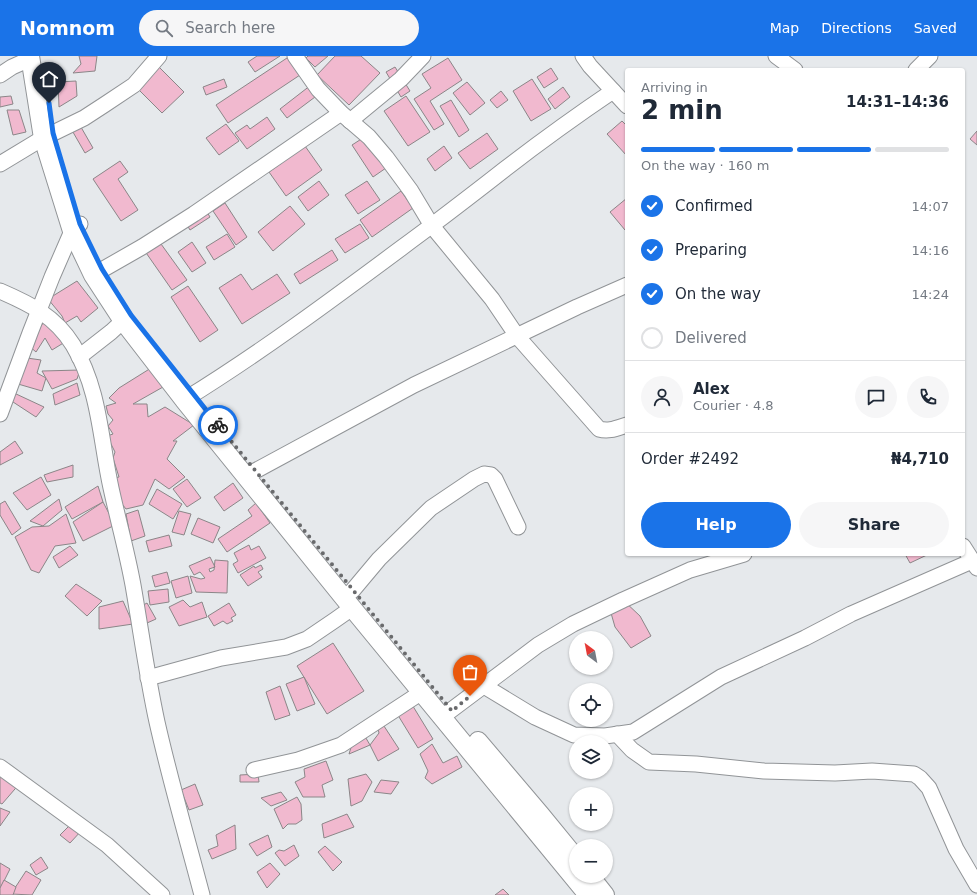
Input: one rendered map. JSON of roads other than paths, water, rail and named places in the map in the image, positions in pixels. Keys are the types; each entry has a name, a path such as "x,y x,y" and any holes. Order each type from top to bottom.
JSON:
{"street":[{"path":"0,164 48,136 84,118 134,85 159,56"},
{"path":"295,56 318,89 345,117 369,137 386,157 411,191 432,226 492,299 517,336 599,429 605,431 625,426"},
{"path":"98,272 142,247 345,117 401,79 423,56"},
{"path":"583,56 590,66 625,104"},
{"path":"776,56 792,68"},
{"path":"918,68 930,56"},
{"path":"0,75 12,67 34,57 48,136 76,228 123,321 189,397 422,692 447,714 540,814 569,849"},
{"path":"189,397 307,318 432,226 547,137 613,91"},
{"path":"0,414 39,309 76,228"},
{"path":"98,272 131,315 189,397"},
{"path":"251,474 414,385 625,286"},
{"path":"0,291 39,309 56,323 73,345 89,376 96,403 111,487 124,539 148,678 165,754 202,895"},
{"path":"79,357 123,321"},
{"path":"148,678 221,658 286,647 307,639 335,620 379,559 431,508 474,478 484,474 491,475 518,526"},
{"path":"484,686 535,717 574,735 605,736 633,732 721,677 805,638 851,614 975,564 965,549"},
{"path":"447,714 538,645 573,624 690,570 737,556"},
{"path":"350,599 447,714 588,895"},
{"path":"254,770 298,760 341,745 422,692"},
{"path":"617,734 632,750 649,762 696,764 764,771 835,773 872,771 914,774 929,788 956,849 977,885"},
{"path":"0,767 107,846 162,895"},
{"path":"596,883 605,895"}]}
